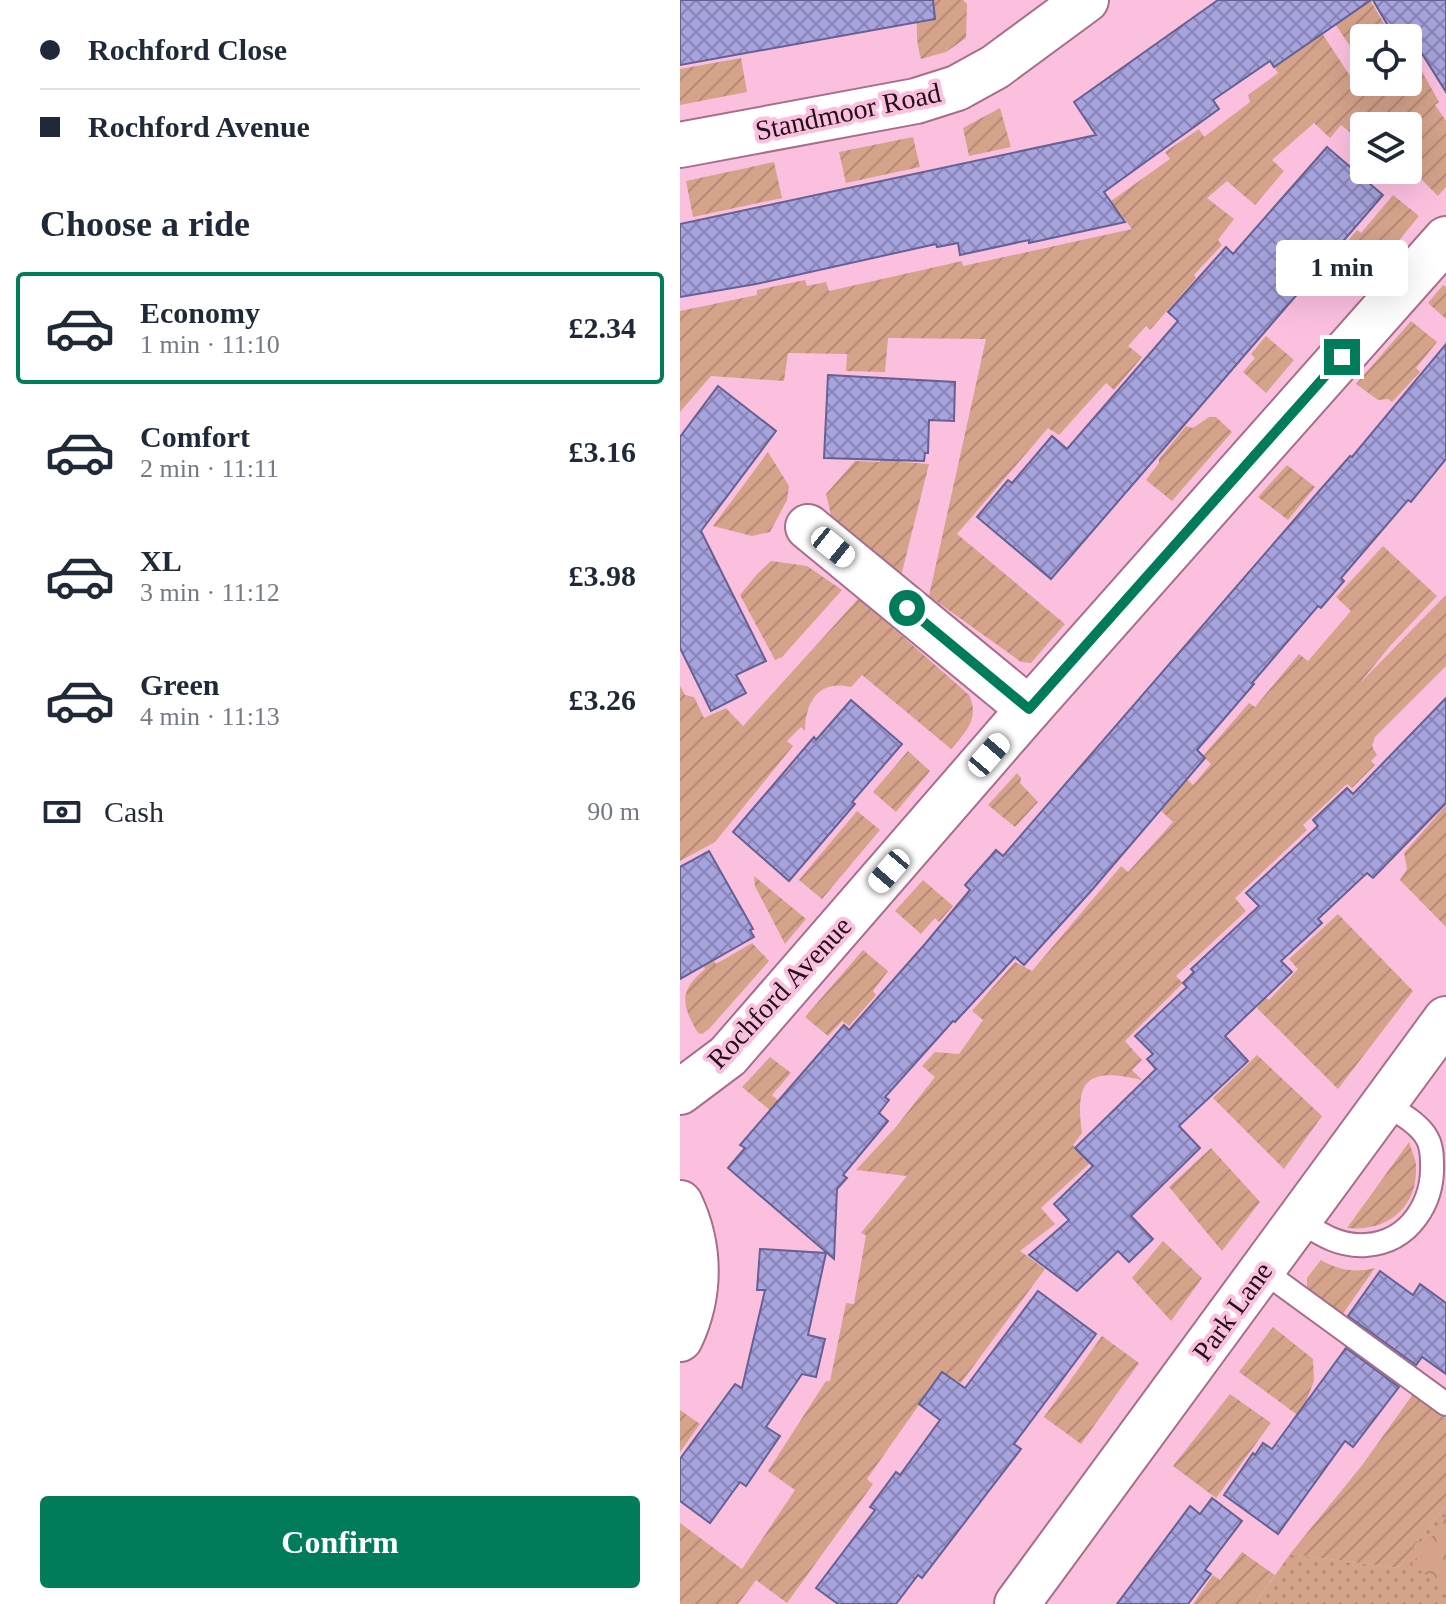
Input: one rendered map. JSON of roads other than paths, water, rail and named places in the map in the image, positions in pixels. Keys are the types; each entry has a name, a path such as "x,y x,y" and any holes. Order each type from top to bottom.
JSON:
{"street":[{"name":"Standmoor Road","path":"680,145 916,101 957,88 995,67 1086,0"},
{"name":"Rochford Avenue","path":"680,1092 728,1056 1029,709 1446,239"},
{"path":"808,527 1029,709"},
{"name":"Park Lane","path":"1017,1604 1446,1019"},
{"path":"680,1203 691,1229 696,1276 692,1309 680,1339"}],"lane":[{"path":"1298,1220 1332,1241 1367,1245 1397,1234 1419,1215 1429,1196 1432,1176 1429,1140 1420,1128 1384,1103"},
{"path":"1262,1270 1446,1404"}]}
